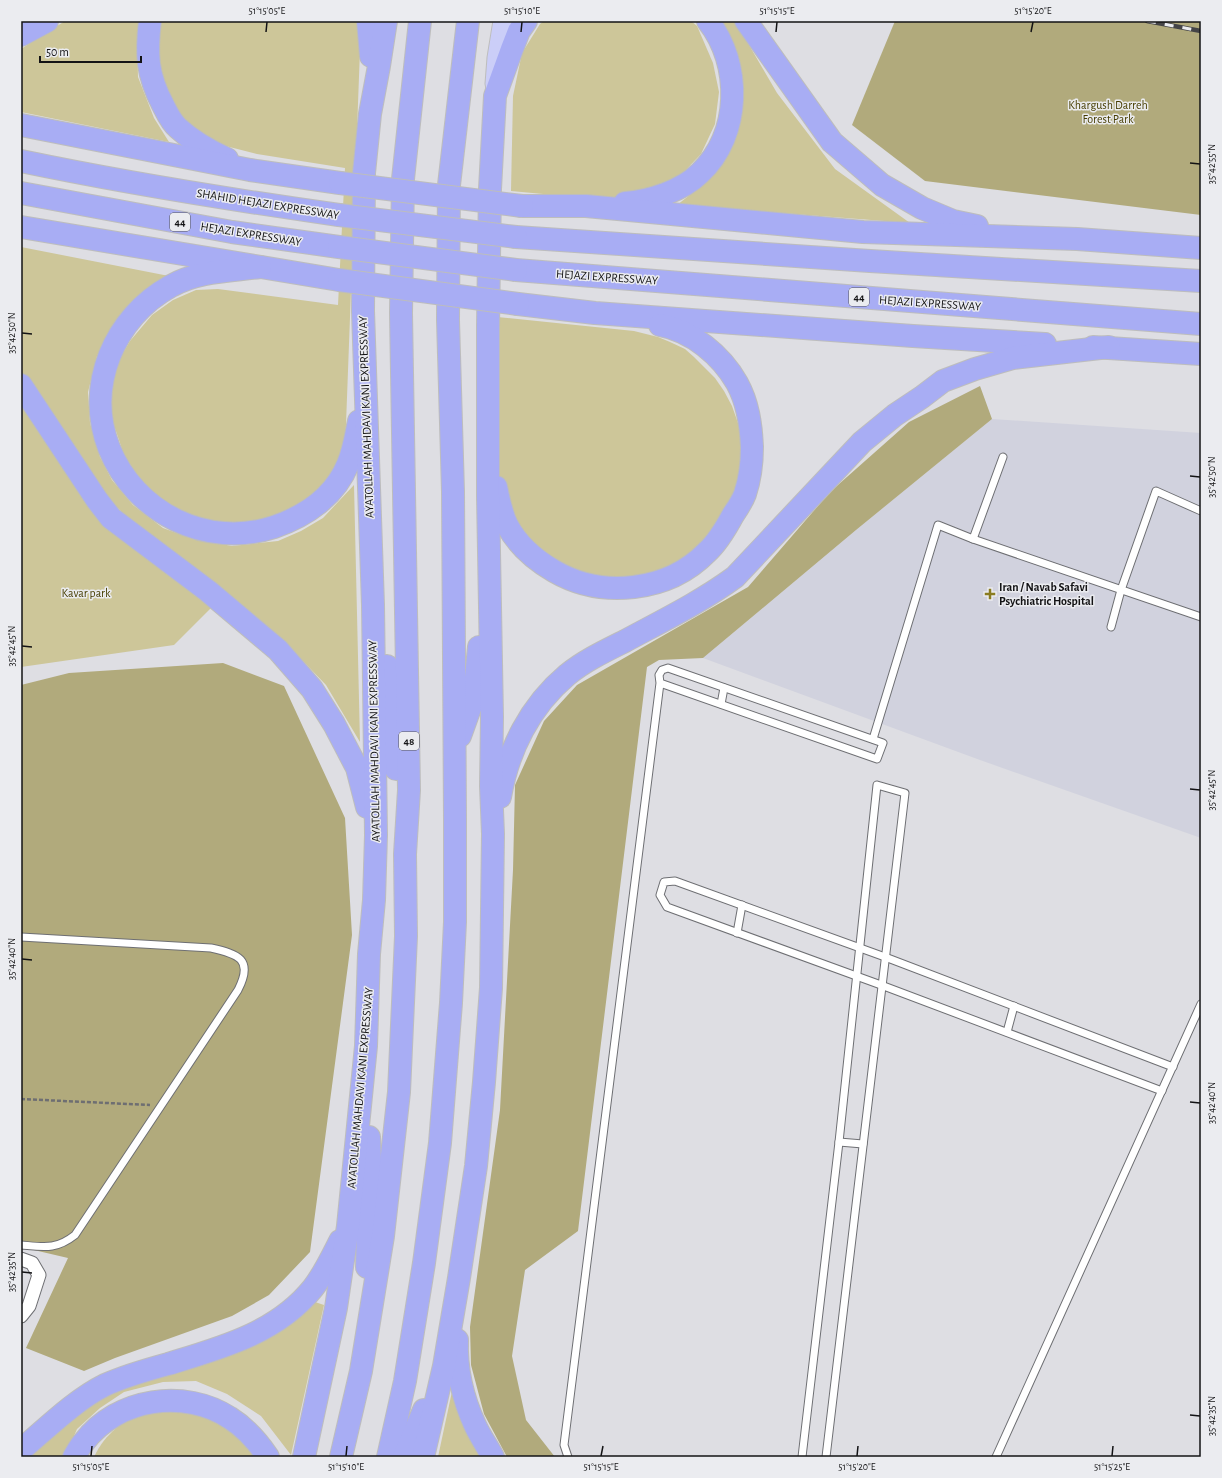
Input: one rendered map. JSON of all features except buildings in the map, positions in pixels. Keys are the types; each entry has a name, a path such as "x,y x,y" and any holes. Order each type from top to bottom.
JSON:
{"highway":[{"path":"21,35 47,21"},
{"path":"150,21 148,36 149,72 155,90 167,113 177,127 195,141 212,152 250,170"},
{"path":"368,21 371,50 370,114"},
{"name":"AYATOLLAH MAHDAVI KANI EXPRESSWAY","path":"304,1457 336,1308 348,1226 364,1070 369,1002 369,954 374,900 376,834 373,605 363,311 364,173 370,114 386,21"},
{"name":"48","path":"341,1457 361,1371 383,1236 399,1092 406,936 405,854 409,790 401,313 403,178 420,21"},
{"path":"388,1457 407,1373 424,1263 440,1143 451,1003 455,922 455,748 453,492 448,320 449,185 468,21"},
{"path":"423,1457 444,1366 459,1278 476,1166 484,1082 490,988 493,834 491,786 492,717 488,464 490,197 496,96 519,31 526,21"},
{"path":"21,125 250,170 522,206 586,206 640,202 671,192 699,174 720,147 728,126 732,104 730,67 714,28 708,21"},
{"path":"746,21 832,142 882,185 922,208 953,222 976,226 1010,226 1077,239"},
{"name":"SHAHID HEJAZI EXPRESSWAY","path":"21,161 244,202 516,238 1201,281"},
{"name":"HEJAZI EXPRESSWAY","path":"21,193 232,232 516,270 1201,324"},
{"path":"586,206 863,232 1077,239 1201,248"},
{"path":"21,227 339,280 595,313 913,336 1109,347 1201,354"},
{"path":"260,267 197,276 172,285 154,296 137,312 122,329 113,345 102,375 100,399 102,424 109,448 121,472 136,492 153,507 176,521 192,528 213,533 237,534 261,531 285,523 307,511 324,499 338,483 349,463 366,394"},
{"path":"488,464 503,514 514,535 529,552 546,566 562,576 585,584 597,587 624,588 646,585 676,575 692,566 708,552 723,533 745,495 752,463 751,431 748,410 740,388 730,371 716,356 695,339 664,326 595,313"},
{"path":"493,834 503,776 524,726 536,707 551,691 567,675 589,660 677,614 722,587 735,577 862,442 895,415 943,381 975,369 1013,358 1109,347"},
{"path":"21,385 93,494 111,518 208,591 267,640 278,650 312,689 334,724 357,768 376,834"},
{"path":"455,748 474,697 489,574"},
{"path":"373,605 385,650 402,840 405,854"},
{"path":"364,1070 370,1161 367,1230 366,1339"},
{"path":"21,1450 79,1401 103,1386 124,1377 224,1346 260,1331 273,1323 295,1307 313,1288 330,1262 348,1226"},
{"path":"459,1278 457,1351 461,1384 474,1424 493,1457"},
{"path":"404,1457 410,1440 444,1366"},
{"path":"74,1457 85,1441 100,1425 113,1417 132,1407 157,1402 179,1401 208,1408 229,1417 246,1429 268,1457"}],"main road":[{"path":"496,96 498,58 504,21"}],"street":[{"path":"21,1259 32,1263 39,1275 29,1306 21,1316"}],"lane":[{"path":"973,539 1003,458"},
{"path":"1111,627 1121,590 1156,491 1201,511"},
{"path":"873,739 938,525 973,539 1201,617"},
{"path":"568,1457 564,1445 660,683 659,675 662,670 668,668 883,743 877,759 660,683"},
{"path":"721,704 724,688"},
{"path":"802,1457 839,1142 877,785 905,793 826,1457"},
{"path":"1162,1091 881,985 667,907 660,895 664,882 675,881 742,905 885,957 1173,1067"},
{"path":"737,932 742,905"},
{"path":"21,937 211,948 232,953 243,963 245,970 238,990 75,1234 63,1243 50,1247 21,1245"},
{"path":"996,1457 1201,1004"},
{"path":"1007,1032 1014,1006"},
{"path":"839,1142 863,1144"}],"path":[{"path":"21,1099 161,1105"}],"shaded area":[{"name":"Iran / Navab Safavi Psychiatric Hospital","path":"992,419 1201,433 1201,838 980,760 703,658"}],"green space":[{"path":"65,21 142,21 137,42 138,77 154,118 169,142 21,112 21,49"},
{"path":"162,21 360,21 361,23 345,451 330,481 304,505 270,521 237,524 198,521 163,502 141,481 124,455 112,419 112,372 130,341 152,315 173,300 196,290 218,289 338,305 345,168 257,154 210,142 177,115 158,73 156,37"},
{"path":"544,21 691,21 697,26 713,63 719,92 715,124 701,154 680,176 654,194 608,200 511,191 513,96 522,53 540,24"},
{"path":"719,21 735,21 777,93 835,169 910,223 677,205 709,180 731,147 742,97 740,66 731,42"},
{"name":"Khargush Darreh Forest Park","path":"895,21 1201,21 1201,215 925,181 852,125"},
{"path":"21,247 169,276 142,296 116,320 97,356 88,392 90,423 100,457 112,480 133,505 163,528 193,539 232,546 278,541 301,531 323,518 354,485 360,742 326,685 278,635 141,530 106,497 40,403 21,373"},
{"path":"497,317 634,331 658,337 685,349 715,378 724,391 732,406 739,426 741,437 742,476 728,519 667,574 590,581 525,542 500,485 498,473"},
{"path":"980,386 992,419 703,658 659,660 647,667 578,1231 525,1270 512,1356 526,1420 555,1457 507,1457 484,1414 471,1365 470,1327 500,1110 513,870 515,785 544,721 577,685 748,587 830,492 909,422"},
{"name":"Kavar park","path":"21,397 128,543 211,608 174,645 21,667"},
{"path":"223,663 284,686 345,818 352,935 310,1252 269,1295 232,1316 115,1358 84,1371 26,1348 68,1258 21,1247 21,685 69,673"},
{"path":"312,1301 324,1305 291,1455 261,1416 227,1394 196,1381 163,1382 124,1392 100,1408 77,1429 65,1457 24,1457 97,1397"},
{"path":"454,1382 488,1457 438,1457"},
{"path":"146,1408 213,1415 261,1457 94,1457 109,1434"}],"railway":[{"path":"1147,21 1201,31"}],"place":[{"name":"Iran / Navab Safavi Psychiatric Hospital","path":"990,594"}]}
